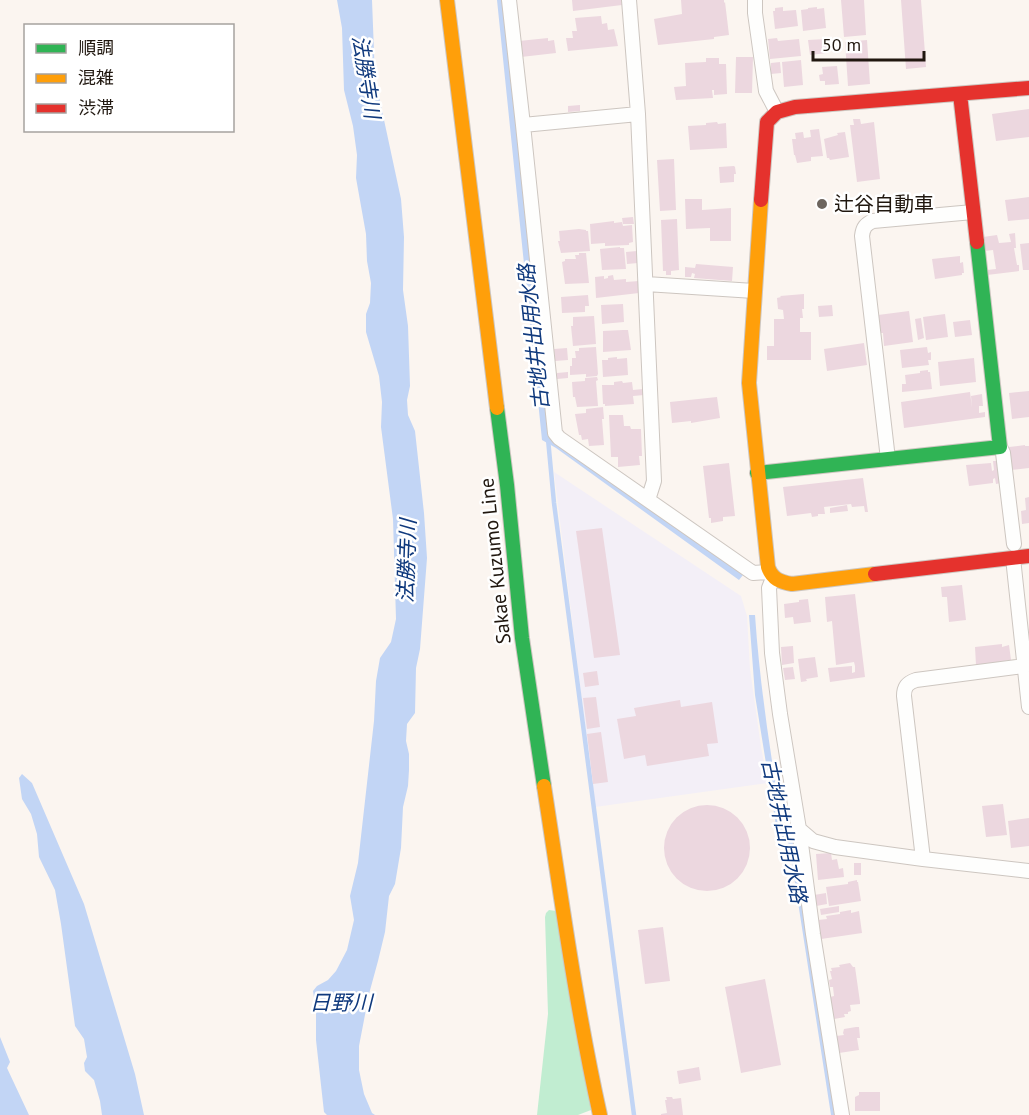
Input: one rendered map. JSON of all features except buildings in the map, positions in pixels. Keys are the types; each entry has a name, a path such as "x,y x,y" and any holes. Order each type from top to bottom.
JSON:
{"street":[{"name":"Sakae Kuzumo Line","path":"447,0 507,485 522,638 561,898 589,1064 600,1115"},
{"path":"509,0 555,434 753,573 771,575 782,582 792,584 1013,551 1029,556"},
{"path":"629,0 638,114 654,481 648,500"},
{"path":"755,0 766,91 777,112"},
{"path":"842,1115 772,653 768,588 771,575 766,561 749,383 767,122 777,112 795,107 1029,88"},
{"path":"960,94 1000,447 1003,453 1029,707"},
{"path":"523,124 638,114"},
{"path":"888,459 862,230 866,224 873,221 973,212"},
{"path":"646,284 754,291"},
{"path":"758,473 1000,447"},
{"path":"923,859 904,690 909,683 916,680 1024,666"},
{"path":"800,828 813,841 835,847 1029,871"}],"shaded area":[{"path":"554,472 741,596 747,616 750,669 768,783 595,807"}],"green space":[{"path":"549,910 556,911 591,1110 578,1115 537,1115 548,1014 545,917"}],"water":[{"path":"337,0 372,0 375,78 401,199 404,237 403,290 408,326 410,386 407,400 408,415 415,431 427,558 420,649 416,668 415,713 407,724 409,770 403,807 401,848 359,1046 359,1070 364,1094 375,1115 327,1115 324,1112 313,991 336,971 347,950 354,920 350,896 358,863 374,721 376,681 380,658 391,642 396,619 393,519 381,427 382,402 379,376 366,332 366,314 370,303 371,283 366,234 356,178 357,155 353,126 344,90 342,28"},
{"name":"古地井出用水路","path":"497,0 505,0 549,435 743,575 739,580 542,440"},
{"name":"古地井出用水路","path":"749,615 755,615 763,696 783,829 794,840 837,1115 831,1115 789,844 777,832 755,695"},
{"path":"22,774 32,783 84,904 135,1074 144,1115 102,1115 94,1080 85,1071 84,1063 87,1057 84,1039 75,1026 55,890 39,857 37,834 31,814 22,799 19,778"},
{"path":"0,1037 10,1062 7,1068 29,1115 0,1115"}],"waterway":[{"path":"548,439 554,503 634,1115"}],"traffic: fast":[{"path":"757,473 1000,447 977,242"},
{"path":"497,408 522,638 544,786"}],"traffic: slow":[{"path":"447,0 497,408"},
{"path":"761,200 749,383 768,567 777,579 792,584 875,574"},
{"path":"544,786 576,992 600,1115"}],"traffic: jam":[{"path":"761,200 767,122 777,112 795,107 1029,88"},
{"path":"960,94 977,242"},
{"path":"875,574 1029,556"}],"place":[{"name":"辻谷自動車","path":"822,204"}],"water label":[{"name":"法勝寺川","path":"366,77"},
{"name":"法勝寺川","path":"407,561"},
{"name":"日野川","path":"341,1003"}]}
